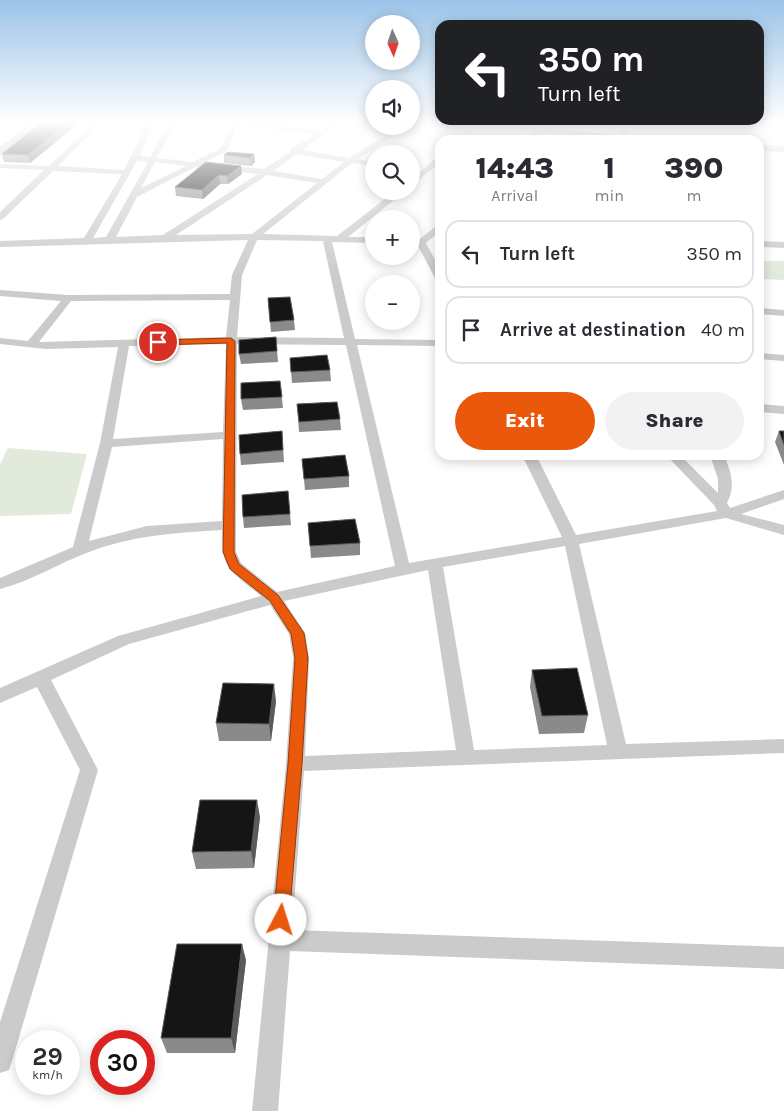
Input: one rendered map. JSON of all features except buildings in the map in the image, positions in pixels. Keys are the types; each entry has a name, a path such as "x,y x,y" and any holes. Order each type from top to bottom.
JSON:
{"street":[{"path":"0,216 45,174"},
{"path":"86,242 125,174"},
{"path":"109,241 144,174"},
{"path":"133,196 175,174"},
{"path":"165,238 263,174"},
{"path":"277,174 324,182"},
{"path":"265,1111 295,764 302,658 297,633 274,598 234,566 229,552 229,435 234,297 237,275 254,237 334,174"},
{"path":"333,239 388,200"},
{"path":"420,239 435,229"},
{"path":"0,244 165,238 254,237 365,240"},
{"path":"333,239 353,342 403,569"},
{"path":"420,242 435,242"},
{"path":"764,244 784,245"},
{"path":"420,248 435,270"},
{"path":"0,294 68,298 234,297"},
{"path":"31,344 68,298"},
{"path":"764,311 784,313"},
{"path":"0,341 46,346 231,341 435,343"},
{"path":"80,549 106,443 124,344"},
{"path":"764,356 784,358"},
{"path":"764,408 784,410"},
{"path":"106,443 229,435"},
{"path":"532,460 572,540 618,752"},
{"path":"678,460 723,508 784,530"},
{"path":"719,460 726,479 723,508"},
{"path":"0,696 124,640 274,598 403,569 572,540 784,494"},
{"path":"0,584 80,549 114,538 154,530 230,524"},
{"path":"435,564 466,758"},
{"path":"0,1061 89,770 41,677"},
{"path":"295,764 784,746"},
{"path":"280,940 784,958"}],"shaded area":[{"path":"764,261 784,261 784,280 764,279"},
{"path":"8,448 87,454 71,514 0,516 0,464"}],"route":[{"path":"158,342 231,341 228,492 229,552 234,566 274,598 297,633 302,658 281,920"}]}
